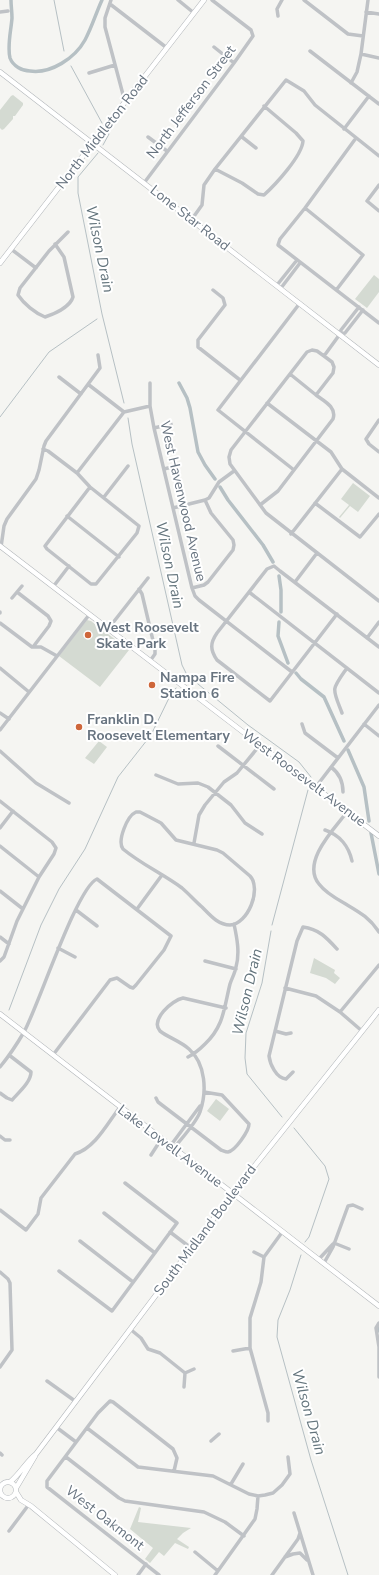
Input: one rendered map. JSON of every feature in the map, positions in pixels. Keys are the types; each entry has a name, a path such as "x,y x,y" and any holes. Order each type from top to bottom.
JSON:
{"main road":[{"name":"North Middleton Road","path":"0,263 94,144 204,0"},
{"name":"Lone Star Road","path":"0,72 379,364"},
{"name":"West Roosevelt Avenue","path":"0,546 379,836"},
{"name":"South Midland Boulevard","path":"16,1490 36,1454 75,1401 233,1193 379,1010"},
{"name":"Lake Lowell Avenue","path":"0,1014 379,1306"},
{"name":"South Midland Boulevard","path":"8,1482 18,1476 30,1459 36,1454"},
{"path":"0,1480 13,1484 18,1497 115,1575"},
{"path":"8,1482 1,1488 2,1494 33,1509"},
{"path":"0,1501 9,1497 16,1490"}],"street":[{"path":"178,0 194,13"},
{"name":"North Jefferson Street","path":"144,183 253,36 252,33 212,0"},
{"path":"278,16 277,9 282,0"},
{"path":"304,0 348,34 363,36"},
{"path":"351,83 357,72 361,54 368,0"},
{"path":"125,102 105,27 105,18 111,2 167,48"},
{"path":"0,12 8,11"},
{"path":"366,12 379,14"},
{"path":"214,48 234,63"},
{"path":"310,51 379,104"},
{"path":"361,54 379,58"},
{"path":"89,73 115,65"},
{"path":"192,219 202,205 204,185 215,169 242,137 264,106 286,80 304,91 315,105 379,156"},
{"path":"344,129 369,96"},
{"path":"215,169 242,183 258,194 264,195 300,153 303,146 303,141 296,133 264,106"},
{"path":"148,137 167,151"},
{"path":"242,137 256,148"},
{"path":"356,138 305,208 280,239 278,245 300,263 337,289 379,323"},
{"path":"379,185 366,201 379,212"},
{"path":"305,208 363,255 337,289"},
{"path":"56,244 64,257 73,297 68,304 45,317 40,315 21,300 18,295 20,288 56,244 68,232"},
{"path":"11,249 36,268"},
{"path":"279,287 297,260"},
{"path":"279,287 300,263"},
{"path":"213,290 225,300 225,305 198,340 197,344 198,347 240,380"},
{"path":"294,470 218,410 300,303"},
{"path":"324,356 340,334 341,330 359,307"},
{"path":"340,334 345,332 362,310"},
{"path":"316,395 333,373 334,367 332,362 317,351 312,350 307,352 231,450 229,456 230,464 272,519 379,601"},
{"path":"0,546 6,519 36,479 46,441 100,368 98,355"},
{"path":"260,505 273,496 333,419 334,413 330,406 290,374"},
{"path":"59,377 81,394"},
{"name":"West Havenwood Avenue","path":"150,383 150,406 154,428 195,596 292,672"},
{"path":"89,384 124,412"},
{"path":"267,403 334,456 342,469 379,498"},
{"path":"77,473 124,412 150,406"},
{"path":"379,420 366,439 369,444 379,452"},
{"path":"154,428 170,424"},
{"path":"43,449 48,451 77,473 90,487 136,523 139,528 119,557 96,584 91,584 45,546 90,487"},
{"path":"164,469 180,465"},
{"path":"104,497 128,466"},
{"path":"291,534 342,469"},
{"path":"173,508 209,498 219,482 234,471"},
{"path":"192,588 204,585 208,582 233,550 234,545 233,540 211,513 205,500"},
{"path":"315,503 360,537 379,514"},
{"path":"67,516 119,557"},
{"path":"295,582 317,553"},
{"path":"53,587 69,566"},
{"path":"337,614 270,700 217,660 212,650 212,640 226,621 267,569 274,566 337,614 379,647"},
{"path":"108,629 148,578"},
{"path":"12,598 22,586"},
{"path":"139,589 144,598 155,649 155,654 150,661"},
{"path":"17,592 48,616 51,621 33,647"},
{"path":"249,592 379,693"},
{"path":"0,730 89,614"},
{"path":"367,638 379,622"},
{"path":"0,623 29,646 41,648 57,656"},
{"path":"0,668 30,692"},
{"path":"342,713 334,691 335,685 347,668"},
{"path":"315,788 379,705"},
{"path":"0,713 9,719"},
{"path":"302,724 305,733 338,758"},
{"path":"364,724 379,736"},
{"path":"194,843 199,815 205,805 215,792 243,765 260,744"},
{"path":"218,746 274,789"},
{"path":"0,751 36,783 69,803"},
{"path":"331,767 338,772 343,786 343,792"},
{"path":"156,775 178,784 198,782 215,792 231,805 245,823 262,834"},
{"path":"0,801 52,842 56,848 54,854 39,876 23,909 4,957 0,961"},
{"path":"0,828 13,811"},
{"path":"140,812 161,822 176,840 194,843 223,853 254,880 255,886 251,907 246,916 234,924 228,925 215,920 182,888 162,875 126,852 121,846 122,833 132,814 140,812"},
{"path":"347,812 331,832 319,852 313,869 320,885 332,895 367,917 372,921 379,932"},
{"path":"325,830 331,832 345,844 350,853 352,862"},
{"path":"0,846 39,876"},
{"path":"137,909 162,875"},
{"path":"0,1067 24,1032 58,948 76,910 96,879 101,881 171,936 164,950 133,988 117,978 110,980 53,1055"},
{"path":"0,891 23,909"},
{"path":"76,910 97,926"},
{"path":"188,1057 194,1054 217,1031 222,1020 226,1008 230,982 236,969 238,958 234,924"},
{"path":"293,1072 288,1078 283,1079 270,1063 269,1056 297,941 303,927 317,930 323,934 337,949"},
{"path":"0,937 9,944"},
{"path":"58,948 75,957"},
{"path":"205,961 236,969"},
{"path":"340,1012 379,965"},
{"path":"286,988 316,996 340,1012 362,1031"},
{"path":"173,1146 200,1112 204,1092 202,1070 194,1054 184,1045 158,1029 157,1023 174,1000 183,998 226,1008"},
{"path":"275,1031 286,1034 291,1033"},
{"path":"0,1092 12,1100 29,1080 31,1075 31,1072 9,1055"},
{"path":"156,1098 158,1102 225,1152 228,1152 234,1149 248,1130 249,1124 226,1098 219,1094 204,1092"},
{"path":"0,1210 26,1230 38,1214 41,1198 75,1154 82,1152 92,1145 120,1107"},
{"path":"0,1136 5,1140 10,1140"},
{"path":"151,1155 162,1138"},
{"path":"59,1271 112,1311 177,1223 125,1183"},
{"path":"324,1263 334,1243 348,1206 353,1205 362,1209"},
{"path":"104,1213 155,1253"},
{"path":"170,1232 191,1248"},
{"path":"268,1421 268,1413 250,1348 250,1318 261,1282 264,1257 283,1232"},
{"path":"80,1241 133,1282"},
{"path":"334,1243 349,1249"},
{"path":"319,1259 334,1243"},
{"path":"254,1252 264,1257"},
{"path":"0,1272 8,1279 10,1283 12,1343 10,1353 0,1368"},
{"path":"379,1323 376,1328 379,1347 379,1377"},
{"path":"130,1329 141,1338 148,1349 160,1353 185,1373"},
{"path":"233,1350 250,1348"},
{"path":"185,1373 194,1369"},
{"path":"184,1387 185,1373"},
{"path":"48,1381 75,1401"},
{"path":"174,1471 176,1458 173,1449 113,1402 107,1402 66,1457 125,1502 204,1512 225,1522 244,1536"},
{"path":"56,1427 76,1442"},
{"path":"87,1428 138,1467 213,1476 249,1494 258,1496 265,1496 273,1493 282,1485 290,1474 288,1457"},
{"path":"211,1441 219,1434"},
{"name":"West Oakmont","path":"66,1457 47,1481 47,1487 159,1575"},
{"path":"231,1484 243,1464"},
{"path":"215,1575 255,1519 258,1496"},
{"path":"9,1532 27,1507"},
{"path":"294,1513 313,1575"},
{"path":"272,1575 298,1539 300,1533"},
{"path":"195,1552 218,1570"},
{"path":"283,1559 293,1554 300,1553 309,1563"},
{"path":"138,1575 146,1564"}],"shaded area":[{"path":"13,95 23,103 23,105 15,116 13,116 13,119 2,130 0,128 0,110"},
{"path":"374,275 379,279 379,292 367,308 355,299"},
{"path":"353,483 370,496 358,512 350,506 340,518 339,517 349,505 341,499"},
{"path":"87,620 91,621 129,650 100,687 59,656"},
{"path":"99,741 107,747 94,764 85,758"},
{"path":"314,958 335,970 334,973 340,978 335,984 326,978 310,973"},
{"path":"216,1099 229,1109 220,1121 207,1111"},
{"path":"139,1507 141,1508 138,1522 191,1528 177,1539 189,1547 188,1549 175,1543 164,1556 159,1552 150,1563 145,1559 153,1548 130,1529"}],"waterway":[{"path":"11,0 12,18 9,43 10,58 16,66 27,71 46,70 69,59 81,47 85,40 102,0"},
{"name":"Wilson Drain","path":"54,0 64,51"},
{"name":"Wilson Drain","path":"71,66 102,123"},
{"name":"Wilson Drain","path":"103,145 109,134 107,131"},
{"name":"Wilson Drain","path":"98,153 78,177 78,193 102,314 124,403"},
{"path":"0,417 49,352 97,319"},
{"path":"179,383 187,398 190,408 198,452 215,479"},
{"name":"Wilson Drain","path":"128,418 132,444 182,665 187,675 248,725 299,762 311,777"},
{"path":"220,487 228,500 263,545 273,562"},
{"path":"279,576 281,590 281,612"},
{"path":"279,622 278,636 288,663"},
{"path":"296,673 301,679 324,697 344,741"},
{"path":"9,1010 41,925 59,889 85,849 118,777 151,735 169,698 176,688"},
{"path":"348,750 364,787 369,821"},
{"name":"Wilson Drain","path":"272,925 308,790"},
{"path":"371,833 379,874"},
{"name":"Wilson Drain","path":"271,931 262,983 246,1033 245,1058 247,1074 282,1117"},
{"name":"Wilson Drain","path":"294,1128 325,1166 329,1179 309,1237 305,1242"},
{"name":"Wilson Drain","path":"301,1255 290,1290 278,1320 277,1337 311,1460 348,1575"}],"place":[{"name":"West Roosevelt Skate Park","path":"88,635"},
{"name":"Nampa Fire Station 6","path":"152,685"},
{"name":"Franklin D. Roosevelt Elementary","path":"79,727"}]}
